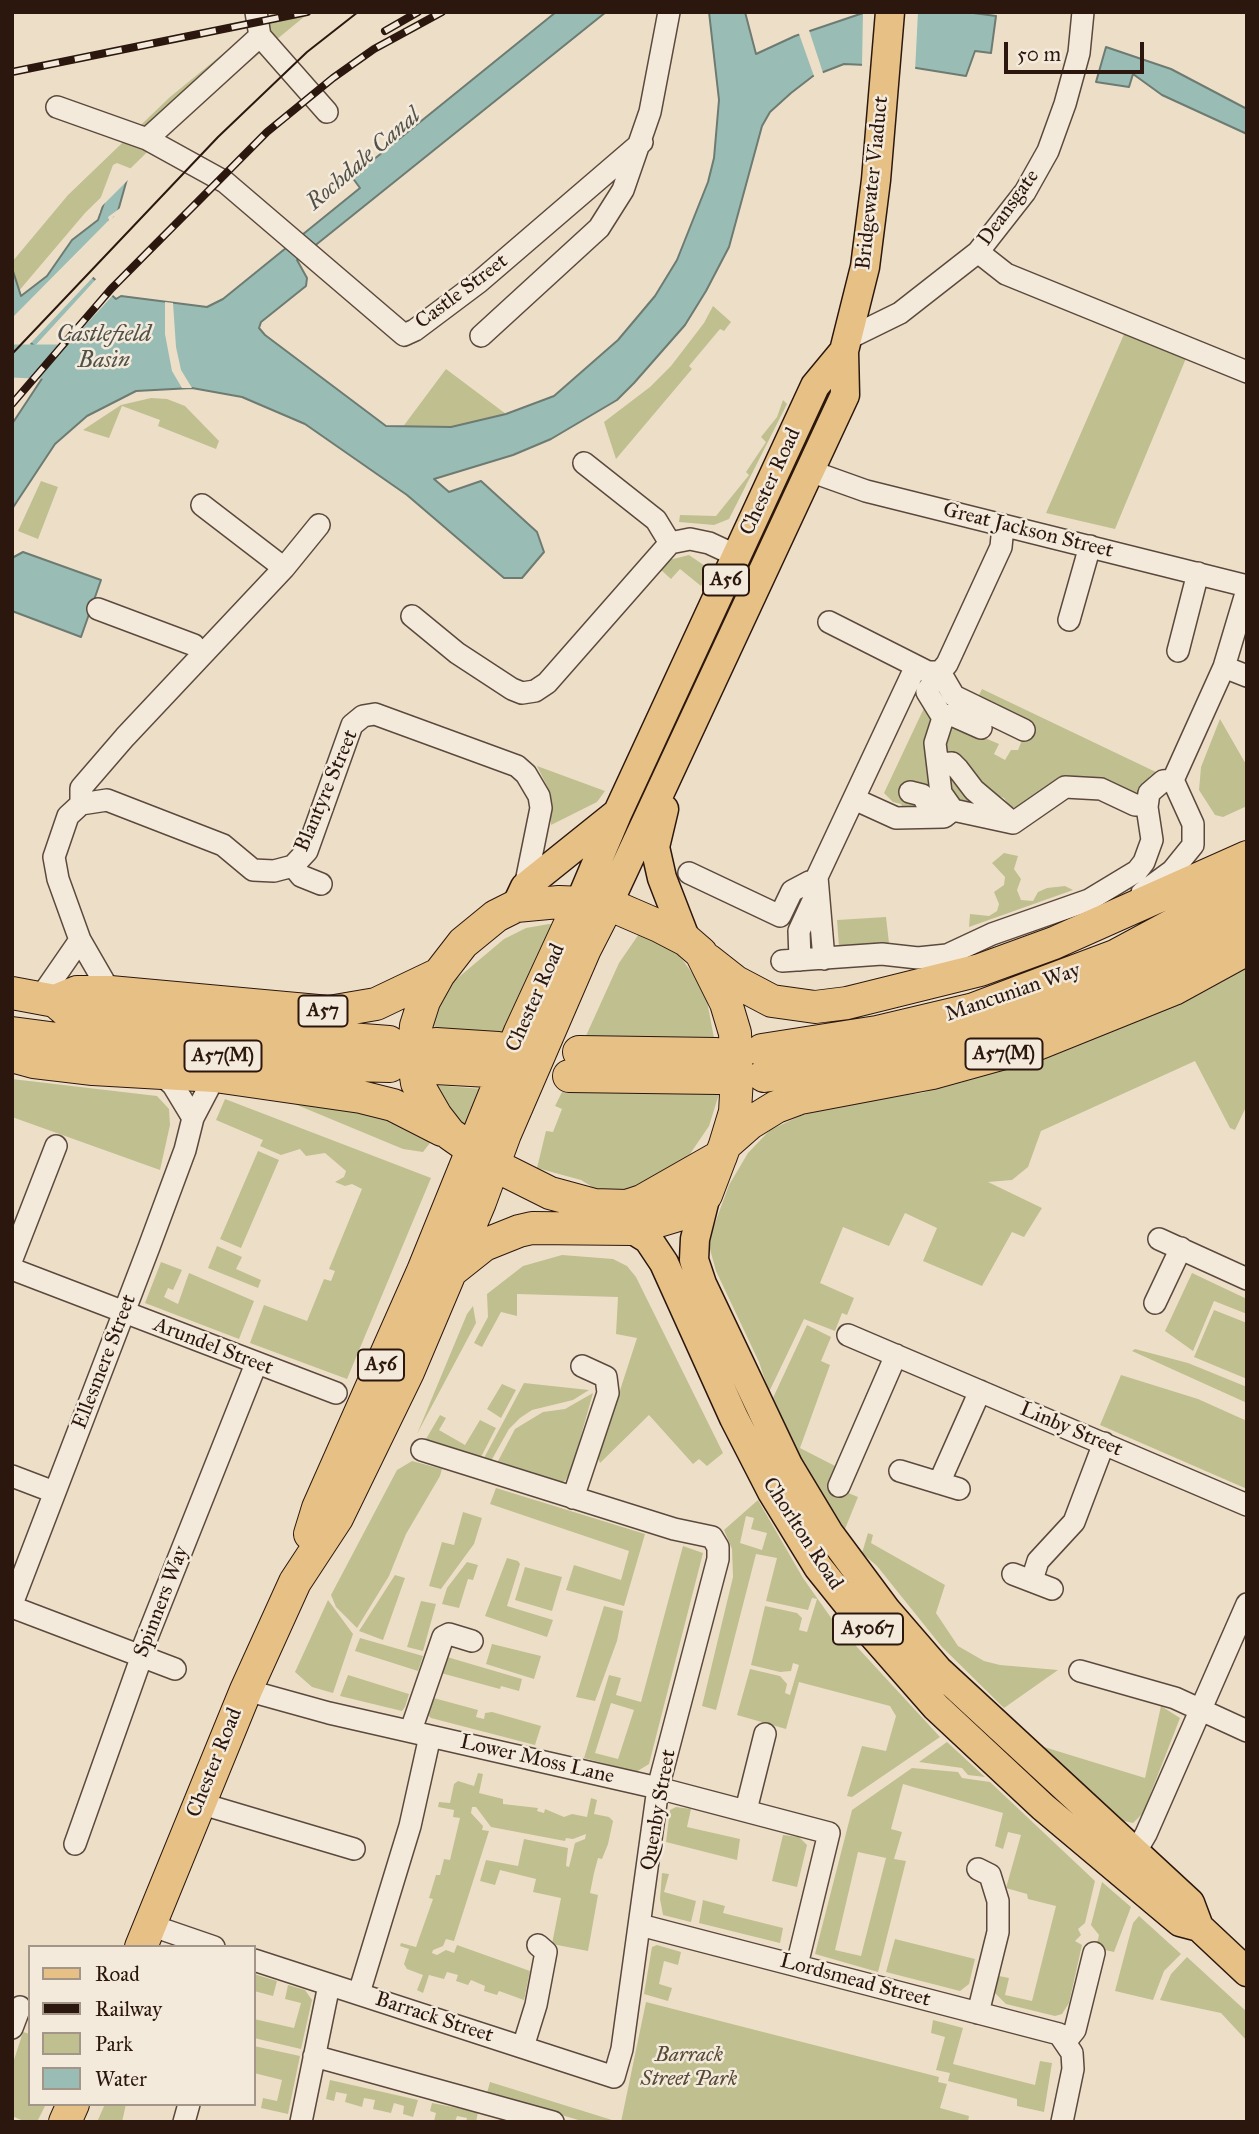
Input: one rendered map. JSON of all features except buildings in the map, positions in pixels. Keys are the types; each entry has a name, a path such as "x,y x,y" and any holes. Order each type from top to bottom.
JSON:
{"highway":[{"path":"472,1149 424,1099 417,1083 413,1058 416,1026 439,974 470,936 521,896 594,903 634,913 693,947 736,982 756,994 793,1006 847,1003 980,970 1099,925 1247,857"},
{"name":"Mancunian Way","path":"1247,885 1115,956 986,1005 763,1063 880,1060 959,1042 1036,1018 1156,969 1247,919"},
{"name":"Chester Road","path":"145,1936 246,1690 295,1582 318,1508 423,1271 520,1032 594,903"},
{"path":"632,1229 685,1213 706,1195 723,1151 737,1094 735,1033 726,1003 693,947"},
{"name":"A57(M)","path":"723,1151 750,1123 776,1107 800,1098 932,1073 1063,1035 1174,989 1247,949"},
{"name":"A57","path":"36,997 70,1014 105,1006 329,1012 376,1004 439,974"},
{"name":"A57(M)","path":"12,1033 57,1040 302,1064 389,1054 105,1006"},
{"path":"12,1056 34,1062 162,1075 215,1076 377,1100 409,1112 550,1193 594,1205 626,1206 642,1201 723,1151"},
{"path":"435,1056 494,1059"},
{"path":"574,1064 717,1066"},
{"name":"Chester Road","path":"295,1582 337,1518 408,1372 450,1272 472,1149"},
{"name":"Chester Road","path":"450,1272 484,1245 531,1228 632,1229"},
{"path":"65,2122 72,2106"}],"main road":[{"name":"Bridgewater Viaduct","path":"845,345 864,267 876,180 890,12"},
{"name":"Chester Road","path":"594,903 674,765 845,395 845,345"},
{"name":"Chester Road","path":"594,903 618,812 815,386 845,345"},
{"path":"674,765 655,847 662,878 693,947"},
{"path":"521,896 618,812"},
{"name":"Chorlton Road","path":"706,1195 695,1239 695,1260 702,1284 776,1441 829,1533 887,1611 938,1670 1129,1863 1180,1922 1199,1927 1247,1972"},
{"name":"Chorlton Road","path":"594,1205 648,1239 664,1263 734,1418 772,1492 818,1567 871,1633 936,1707 1043,1807 1129,1863"}],"street":[{"path":"256,12 260,36 327,112"},
{"path":"481,336 599,228 623,190 642,142 669,12"},
{"name":"Deansgate","path":"845,345 900,313 978,252 1025,192 1048,151 1073,76 1083,12"},
{"path":"147,139 260,36"},
{"name":"Castle Street","path":"57,107 147,139 225,182 312,260 404,335 415,330 479,282 642,142"},
{"path":"978,252 1006,274 1247,372"},
{"path":"584,463 656,520 670,543"},
{"name":"Great Jackson Street","path":"810,471 866,491 1090,545 1247,588"},
{"path":"202,505 284,568"},
{"path":"105,1006 80,940 54,857 68,816 81,804 81,788 125,737 284,568 319,525"},
{"path":"951,812 941,793 935,743 942,715 926,692 938,676 1001,547 1003,526"},
{"path":"412,616 457,653 512,689 522,693 535,691 547,683 670,543 690,539 709,543 737,556"},
{"path":"1069,620 1090,545"},
{"path":"1178,651 1198,573"},
{"path":"1173,780 1184,761 1224,667 1247,588"},
{"path":"98,609 194,646"},
{"path":"829,622 938,676 954,696 1024,730"},
{"path":"916,666 813,886 791,961 882,954 918,958 947,955 992,934 1090,900 1137,871 1144,862 1152,840 1147,804 1154,786 1163,780 1173,780"},
{"path":"1224,667 1247,676"},
{"name":"Blantyre Street","path":"81,804 107,800 223,845 253,870 274,871 293,866 307,851 352,725 363,716 375,714 517,766 526,774 539,796 541,808 521,896"},
{"path":"942,715 954,716 981,728"},
{"path":"939,764 952,763 974,790 1013,823"},
{"path":"1099,925 1172,871 1188,855 1193,845 1193,824 1173,780"},
{"path":"910,792 922,795 926,802 951,812 1013,823 1065,786 1101,789 1135,805 1147,804"},
{"path":"863,803 896,818 944,817 951,812"},
{"path":"293,866 301,876 321,884"},
{"path":"690,873 780,916 792,891 813,886"},
{"path":"813,886 824,959"},
{"path":"36,997 80,940"},
{"path":"162,1075 173,1085 193,1118"},
{"name":"Ellesmere Street","path":"12,1605 125,1312 185,1150 193,1118 215,1076"},
{"path":"12,1259 56,1146"},
{"path":"1159,1238 1247,1279"},
{"path":"1155,1303 1181,1248"},
{"name":"Arundel Street","path":"12,1269 336,1393"},
{"name":"Linby Street","path":"848,1335 1247,1505"},
{"path":"839,1486 896,1355"},
{"name":"Spinners Way","path":"75,1844 140,1655 256,1364"},
{"path":"422,1450 573,1498 608,1393 606,1377 582,1366"},
{"path":"900,1471 949,1486 980,1391"},
{"path":"1052,1589 1022,1577 1074,1522 1104,1443"},
{"path":"12,1476 54,1492"},
{"name":"Quenby Street","path":"573,1498 687,1523 712,1536 718,1547 718,1559 658,1788 622,2049 614,2077"},
{"path":"1129,1863 1202,1708 1247,1604"},
{"path":"12,1605 175,1669"},
{"path":"359,1993 410,1826 421,1733 443,1637 449,1634 472,1641"},
{"path":"1080,1671 1106,1670 1202,1708 1247,1731"},
{"name":"Lower Moss Lane","path":"246,1690 329,1713 658,1788 829,1832 797,1965"},
{"path":"746,1811 765,1734"},
{"path":"199,1803 354,1849"},
{"path":"978,1869 990,1875 998,1900 998,1932 978,2013"},
{"name":"Lordsmead Street","path":"640,1925 1047,2029 1066,2041"},
{"path":"145,1936 201,1945"},
{"path":"523,2047 536,2005 546,1952 538,1945"},
{"path":"1062,2122 1073,2069 1072,2053 1066,2041 1075,2030 1094,1953"},
{"name":"Barrack Street","path":"256,1961 614,2077"},
{"path":"301,2122 329,1985"},
{"path":"12,2028 21,2008"},
{"path":"313,2056 553,2122"}],"green space":[{"path":"274,12 310,12 186,114 85,213 12,299 12,262 68,195 170,97"},
{"path":"713,306 731,322 724,331 720,329 689,366 692,369 616,459 604,422 650,387 671,366 704,323"},
{"path":"1125,332 1187,356 1115,529 1046,513"},
{"path":"446,369 506,414 446,428 402,428"},
{"path":"151,398 167,399 185,406 219,441 216,449 158,426 160,420 122,406 109,438 83,430 121,405"},
{"path":"783,400 787,404 729,519 714,525 679,522 680,515 716,516 749,475 746,472 766,442 761,437 777,417"},
{"path":"41,481 58,487 38,539 18,531"},
{"path":"689,555 705,566 707,574 701,586 680,569 671,579 661,570 669,560"},
{"path":"982,689 1158,773 1150,776 1140,794 1126,791 1109,780 1084,781 1066,775 1022,808 1010,807 1004,798 988,792 984,801 972,805 957,802 946,791 940,738 947,722 999,744 994,754 1005,760 1011,750 1018,750 1030,721 979,695"},
{"path":"924,708 936,713 936,810 904,810 901,804 893,802 884,793"},
{"path":"1220,719 1247,766 1247,806 1223,817 1215,815 1199,790 1201,767"},
{"path":"537,766 605,791 597,802 551,825 551,794"},
{"path":"1004,853 1018,856 1014,869 1021,879 1017,890 1021,900 1033,901 1038,892 1047,888 1065,886 1073,890 969,927 970,914 989,916 997,911 999,904 994,892 1004,885 1005,877 992,863"},
{"path":"886,917 889,943 839,947 837,920"},
{"path":"557,925 504,1034 435,1030 433,1019 447,987 504,939 526,928"},
{"path":"641,931 679,955 700,984 707,1001 714,1038 585,1038 619,963"},
{"path":"1247,962 1247,1105 1235,1130 1230,1128 1195,1061 1041,1131 1028,1167 1012,1180 988,1182 1042,1208 1024,1237 1012,1232 982,1286 923,1261 937,1228 905,1213 889,1246 843,1227 820,1283 854,1298 847,1315 842,1313 835,1331 804,1319 769,1392 759,1362 716,1271 708,1242 729,1185 748,1153 770,1130 800,1116 850,1102 922,1093 1017,1063"},
{"path":"12,1079 157,1096 169,1109 170,1125 160,1170 12,1117"},
{"path":"435,1085 482,1089 466,1127 456,1119"},
{"path":"562,1092 719,1094 709,1126 690,1154 652,1182 621,1191 599,1191 581,1180 537,1168 546,1131 553,1132 562,1109 555,1106"},
{"path":"273,1095 367,1104 433,1139 423,1152 403,1149"},
{"path":"225,1099 431,1178 347,1379 250,1343 264,1305 307,1321 324,1279 331,1281 335,1271 329,1269 362,1189 352,1184 345,1186 335,1182 344,1177 346,1171 325,1153 306,1156 300,1149 281,1155 260,1146 263,1140 216,1120"},
{"path":"258,1151 279,1160 241,1248 220,1239"},
{"path":"217,1246 242,1257 236,1269 261,1280 258,1288 208,1268"},
{"path":"562,1255 613,1259 627,1266 636,1277 723,1453 707,1466 699,1459 693,1464 649,1415 600,1463 598,1458 637,1338 616,1334 618,1297 517,1294 517,1316 501,1312 482,1347 474,1343 488,1317 487,1294 523,1266"},
{"path":"161,1262 182,1270 173,1290 168,1288 164,1297 178,1304 189,1273 254,1301 239,1339 145,1303"},
{"path":"1192,1273 1247,1299 1247,1314 1214,1301 1193,1351 1165,1331"},
{"path":"473,1306 476,1323 417,1434 467,1314"},
{"path":"1214,1310 1247,1323 1247,1379 1194,1357"},
{"path":"807,1325 831,1337 821,1361 830,1365 800,1448 839,1468 831,1486 858,1497 845,1529 793,1447 772,1400"},
{"path":"1135,1349 1188,1363 1247,1387 1247,1403 1132,1351"},
{"path":"1121,1375 1198,1399 1247,1421 1247,1489 1100,1425"},
{"path":"524,1383 589,1390 573,1400 532,1410 509,1429 491,1461 484,1458"},
{"path":"502,1384 516,1390 501,1418 487,1409"},
{"path":"593,1393 571,1471 565,1481 559,1483 497,1463 515,1429 543,1412 565,1409"},
{"path":"440,1415 446,1418 439,1430 465,1445 480,1420 496,1428 481,1457 426,1439"},
{"path":"412,1461 442,1469 440,1476 406,1534 389,1576 357,1628 336,1607 331,1595 397,1470"},
{"path":"496,1488 645,1534 624,1606 566,1590 574,1565 621,1580 629,1551 490,1504"},
{"path":"758,1500 803,1578 834,1622 940,1737 852,1797 847,1796 862,1746 886,1751 896,1716 890,1706 799,1682 786,1729 737,1715 750,1669 780,1676 787,1684 785,1693 790,1695 799,1665 793,1663 791,1671 780,1672 751,1665 765,1606 797,1613 802,1618 799,1630 807,1632 817,1599 812,1598 808,1610 766,1601 777,1558 756,1554 716,1710 702,1706 733,1577 732,1549 724,1530","holes":["746,1516 754,1518 751,1529 767,1533 762,1550 740,1543"]},
{"path":"463,1512 482,1518 474,1544 441,1589 429,1586 442,1542 454,1545"},
{"path":"868,1533 873,1535 871,1543 945,1585 936,1613 958,1646 984,1661 1000,1665 1058,1670 1004,1708 942,1647 877,1566 862,1553"},
{"path":"683,1546 703,1553 649,1764 636,1772 584,1758 609,1675 621,1678 616,1695 641,1702","holes":["611,1703 634,1710 618,1759 595,1753"]},
{"path":"507,1558 520,1564 507,1606 553,1620 547,1637 485,1616"},
{"path":"467,1562 478,1565 473,1580 468,1579 459,1608 442,1604 447,1588"},
{"path":"525,1567 562,1577 552,1611 515,1600"},
{"path":"395,1575 405,1578 383,1640 359,1631"},
{"path":"328,1600 353,1634 333,1693 312,1687 295,1672"},
{"path":"421,1601 436,1604 423,1651 407,1647"},
{"path":"604,1606 623,1611 617,1641 595,1701 576,1697"},
{"path":"360,1638 423,1656 418,1671 355,1651"},
{"path":"492,1644 541,1656 534,1679 486,1664"},
{"path":"447,1657 522,1679 519,1691 501,1686 500,1689 437,1672"},
{"path":"348,1675 409,1694 405,1707 402,1711 340,1696"},
{"path":"430,1697 478,1710 476,1717 484,1719 485,1713 492,1712 541,1726 535,1745 431,1718 425,1712"},
{"path":"1161,1706 1180,1718 1143,1813 1133,1823 1124,1821 1104,1805 1044,1747 1145,1778"},
{"path":"947,1742 985,1777 968,1775 962,1768 919,1762"},
{"path":"912,1768 958,1772 962,1778 990,1782 1095,1881 1085,1923 1078,1929 1081,1935 1075,1941 1082,1945 1069,2003 1062,2014 1055,2016 1006,2004 995,1993 999,1976 1009,1978 1005,1995 1032,2001 1056,1906 1028,1899 1027,1894 1006,1888 1021,1835 1008,1832 1003,1849 995,1846 1003,1813 903,1784 891,1829 902,1832 894,1859 906,1861 878,1972 815,1954 852,1810","holes":["858,1852 886,1858 861,1956 835,1950"]},
{"path":"478,1773 483,1774 479,1793 503,1799 503,1804 538,1808 537,1811 544,1813 545,1809 564,1817 572,1814 587,1817 591,1798 597,1800 594,1814 609,1817 613,1821 602,1859 598,1858 590,1893 598,1895 588,1951 552,1944 561,1898 533,1892 536,1879 500,1870 495,1885 480,1881 486,1860 518,1866 524,1839 568,1848 566,1866 569,1867 575,1843 585,1839 586,1834 573,1839 566,1838 565,1841 491,1827 476,1807 472,1807 471,1813 483,1826 482,1830 489,1831 454,1941 446,1939 443,1946 432,1953 437,1955 446,1950 454,1953 457,1945 530,1971 524,2000 499,1991 497,1995 484,1991 485,1986 471,1980 468,1985 456,1981 458,1975 447,1972 444,1979 429,1975 423,1993 417,1990 423,1975 407,1969 404,1964 409,1949 400,1946 401,1943 416,1947 433,1899 429,1898 436,1875 440,1875 444,1859 450,1860 460,1818 453,1817 454,1810 438,1807 439,1802 450,1803 454,1784 458,1781 474,1786"},
{"path":"676,1807 691,1809 687,1827 740,1839 737,1860 666,1842 670,1810"},
{"path":"783,1835 799,1837 807,1845 797,1887 772,1881"},
{"path":"662,1873 669,1874 664,1892 696,1901 691,1922 663,1915 660,1899"},
{"path":"1102,1882 1131,1907 1114,1952 1096,1948 1099,1935 1091,1925"},
{"path":"703,1900 725,1906 723,1913 783,1928 780,1943 699,1923"},
{"path":"1139,1916 1181,1954 1164,1971 1153,2000 1115,1991 1133,1923"},
{"path":"895,1939 975,1959 969,1984 960,1991 886,1972"},
{"path":"657,1945 681,1952 678,1965 664,1961 659,1984 672,1988 668,2001 644,1994 652,1947"},
{"path":"1187,1957 1247,2012 1247,2041 1221,2013 1160,2000 1171,1974"},
{"path":"256,1975 277,1981 273,1996 256,1992"},
{"path":"288,1985 305,1990 312,2000 301,2049 256,2038 256,2019 294,2028 301,2003 285,1999"},
{"name":"Barrack Street Park","path":"646,2002 939,2077 938,2082 947,2084 940,2108 969,2116 968,2122 621,2122"},
{"path":"933,2020 963,2028 953,2064 1035,2085 1040,2061 1052,2063 1044,2112 1017,2106 1017,2099 948,2081 950,2073 936,2070 945,2037 931,2033"},
{"path":"23,2032 28,2033 28,2106 45,2106 37,2122 26,2122 12,2116 12,2066"},
{"path":"256,2046 300,2056 288,2114 261,2108 263,2098 277,2101 282,2080 256,2074"},
{"path":"330,2080 418,2100 413,2117 403,2114 404,2106 394,2103 391,2113 373,2109 375,2100 364,2098 362,2107 345,2102 347,2094 336,2092 334,2101 326,2099"},
{"path":"490,2082 612,2120 585,2122 487,2093"},
{"path":"432,2103 478,2112 476,2122 466,2122 467,2118 457,2116 455,2122 434,2121 436,2113 430,2111"},
{"path":"104,2106 126,2106 122,2122 97,2122"}],"water":[{"name":"Castlefield Basin","path":"556,12 606,12 297,260 307,278 306,286 261,322 259,328 265,335 386,426 451,427 506,414 554,396 618,340 655,296 677,260 708,182 714,158 719,100 709,12 745,12 756,54 795,36 863,13 966,12 996,16 991,53 975,51 966,76 910,67 844,64 813,76 791,93 770,112 762,126 729,247 706,291 685,325 634,383 617,400 551,439 513,455 434,479 449,492 481,481 537,532 544,552 522,578 504,578 407,495 305,424 242,397 192,388 136,391 87,416 55,444 12,509 12,424 47,371 52,371 55,366 32,344 12,335 12,268 21,296 47,276 72,240 98,220 117,166 129,172 118,211 110,219 91,276 116,299 121,296 207,307 223,299 360,188 352,177"},
{"path":"1106,47 1171,69 1247,109 1247,134 1162,95 1133,74 1129,87 1096,82"},
{"path":"23,552 101,580 81,637 12,611 12,558"}],"pier":[{"path":"863,12 918,12 915,71 862,66"},
{"path":"808,27 824,76 815,79 798,31"},
{"path":"117,163 132,169 132,176 98,210 100,212 92,221 113,165"},
{"path":"123,206 121,213 113,217 96,274 28,346 12,339 12,318 109,220 108,217"},
{"path":"98,277 114,294 50,364 32,349"},
{"path":"165,302 173,303 176,347 181,370 192,388 182,388 172,371 165,334"}],"waterway":[{"path":"12,354 71,354"},
{"path":"12,368 78,371"}],"tram line":[{"path":"12,354 218,137 307,52 358,12"}],"railway":[{"path":"12,72 307,12"},
{"path":"385,31 418,12"},
{"path":"12,404 111,289 267,132 333,78 374,49 442,12"}],"water label":[{"name":"Rochdale Canal","path":"364,160"}]}
